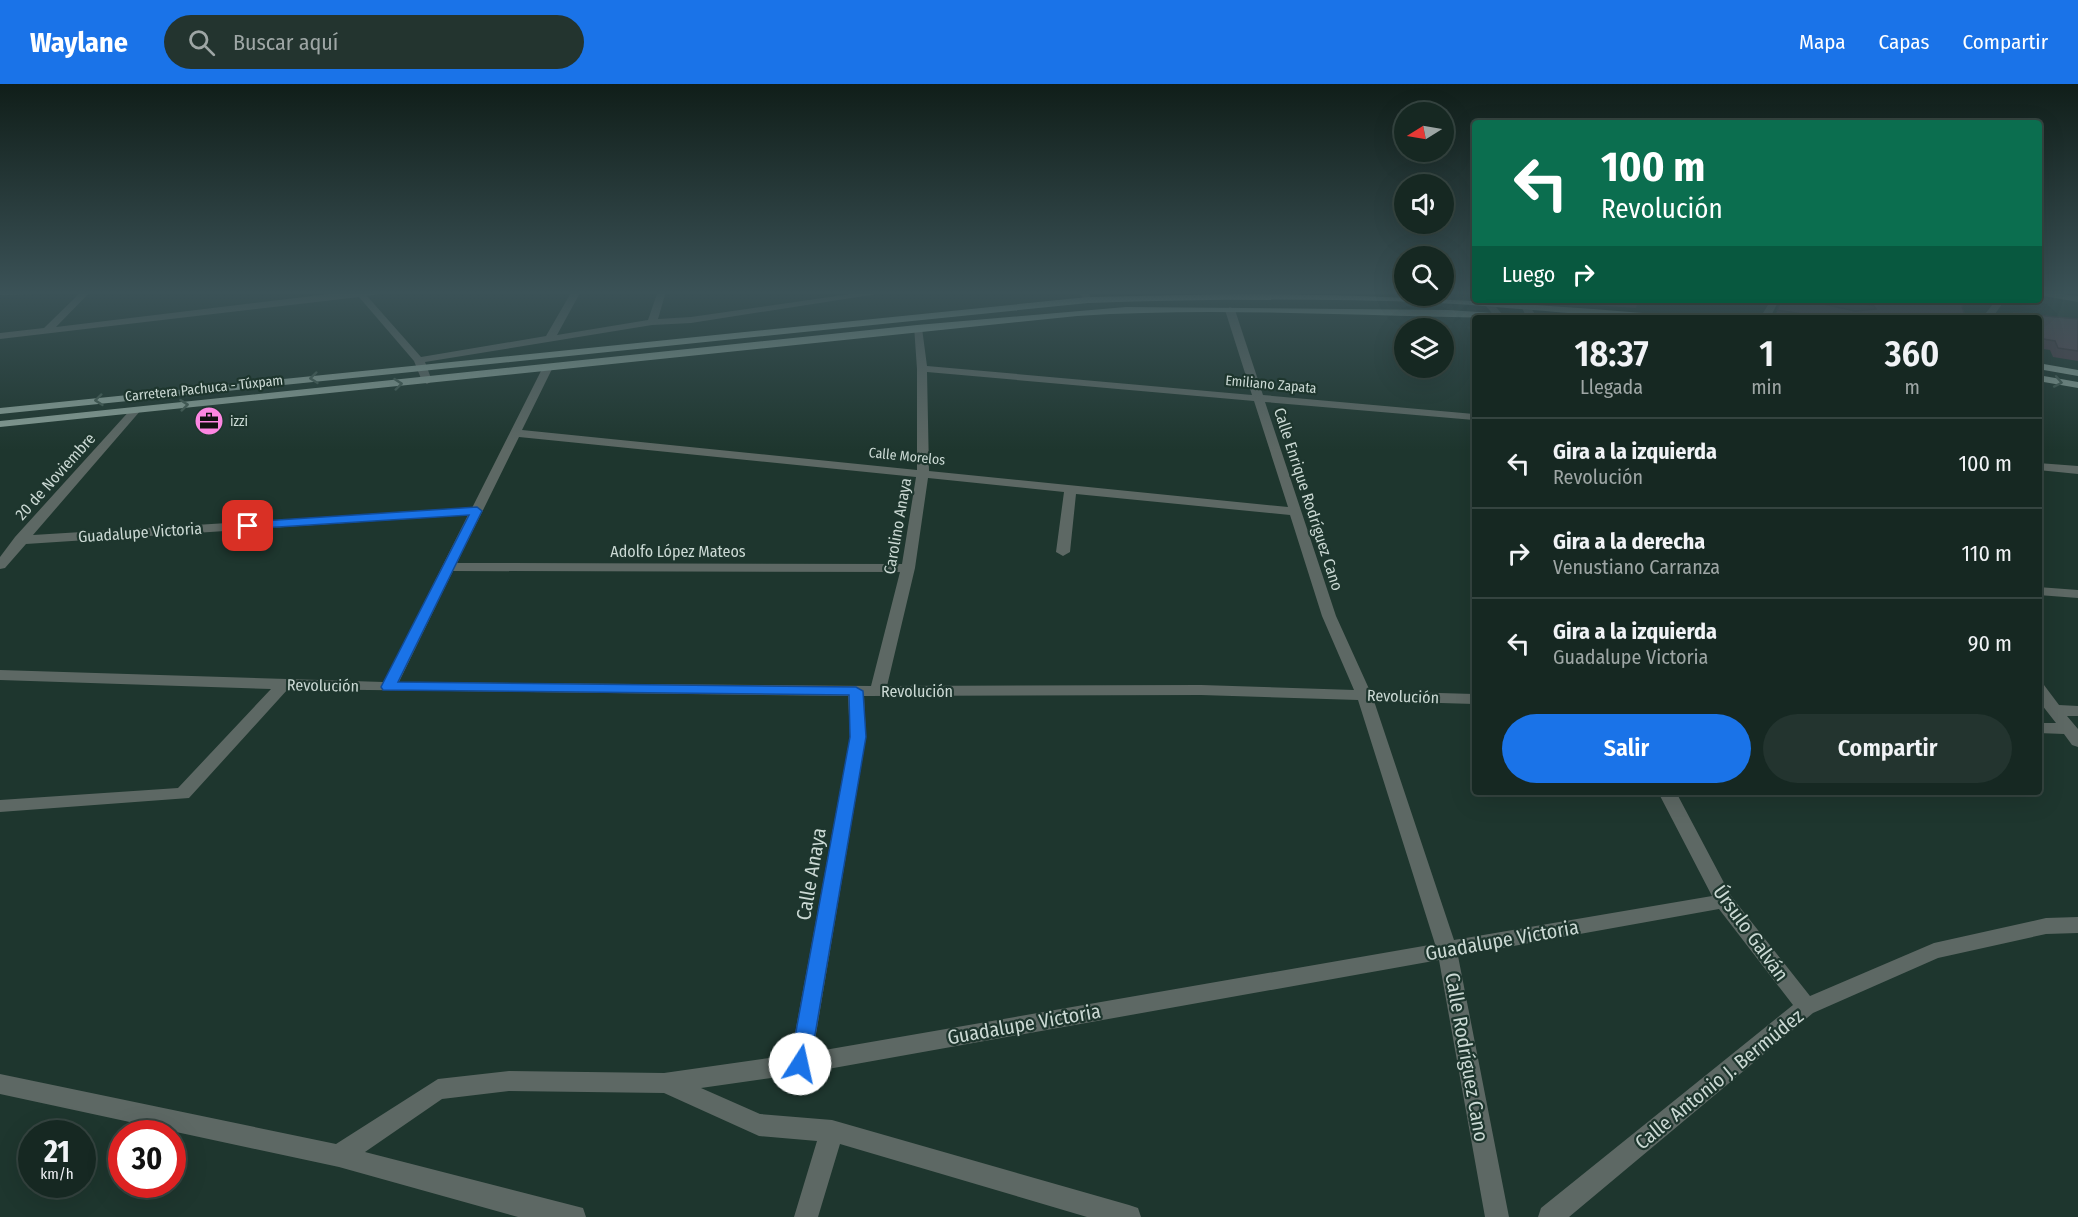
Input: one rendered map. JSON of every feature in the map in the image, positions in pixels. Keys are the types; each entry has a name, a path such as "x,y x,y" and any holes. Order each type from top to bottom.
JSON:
{"main road":[{"name":"Carretera Pachuca - Túxpam","path":"0,411 607,344"},
{"name":"Carretera Pachuca - Túxpam","path":"0,424 774,344"},
{"path":"2042,367 2078,373"},
{"path":"2042,379 2078,385"}],"street":[{"path":"404,344 420,363 427,381"},
{"path":"420,363 527,344"},
{"name":"Carolino Anaya","path":"879,691 908,568 923,473 922,369 919,344"},
{"name":"Calle Enrique Rodríguez Cano","path":"1241,344 1329,616 1364,694"},
{"path":"388,687 547,369"},
{"name":"Emiliano Zapata","path":"922,369 1472,417"},
{"name":"20 de Noviembre","path":"0,565 136,410"},
{"name":"Calle Morelos","path":"515,433 1295,512"},
{"path":"2042,466 2078,470"},
{"path":"1064,552 1071,488"},
{"name":"Guadalupe Victoria","path":"20,540 477,511"},
{"name":"Adolfo López Mateos","path":"448,567 908,568"},
{"path":"2042,591 2078,594"},
{"name":"Revolución","path":"0,675 388,687 856,691 1201,690 1472,699"},
{"path":"0,806 183,794 284,684"},
{"name":"Calle Anaya","path":"800,1064 858,737 856,691"},
{"path":"2042,692 2073,735"},
{"name":"Calle Rodríguez Cano","path":"1364,694 1447,949 1497,1217"},
{"path":"2056,710 2078,711"},
{"path":"2042,729 2073,735"},
{"name":"Úrsulo Galván","path":"1669,795 1724,901 1806,1007"},
{"name":"Guadalupe Victoria","path":"339,1156 438,1089 508,1081 664,1083 800,1064 1724,901"},
{"name":"Calle Antonio J. Bermúdez","path":"1550,1217 1806,1007 1934,951 2046,926 2078,925"},
{"path":"664,1083 759,1125 832,1131 1129,1217"},
{"path":"0,1084 339,1156 528,1212 574,1217"},
{"path":"806,1217 832,1131"}],"building":[{"path":"2056,344 2078,344 2078,351 2058,348"}],"place":[{"name":"izzi","path":"209,421"}],"route":[{"path":"248,526 477,511 388,687 856,691 858,737 800,1064"}]}
